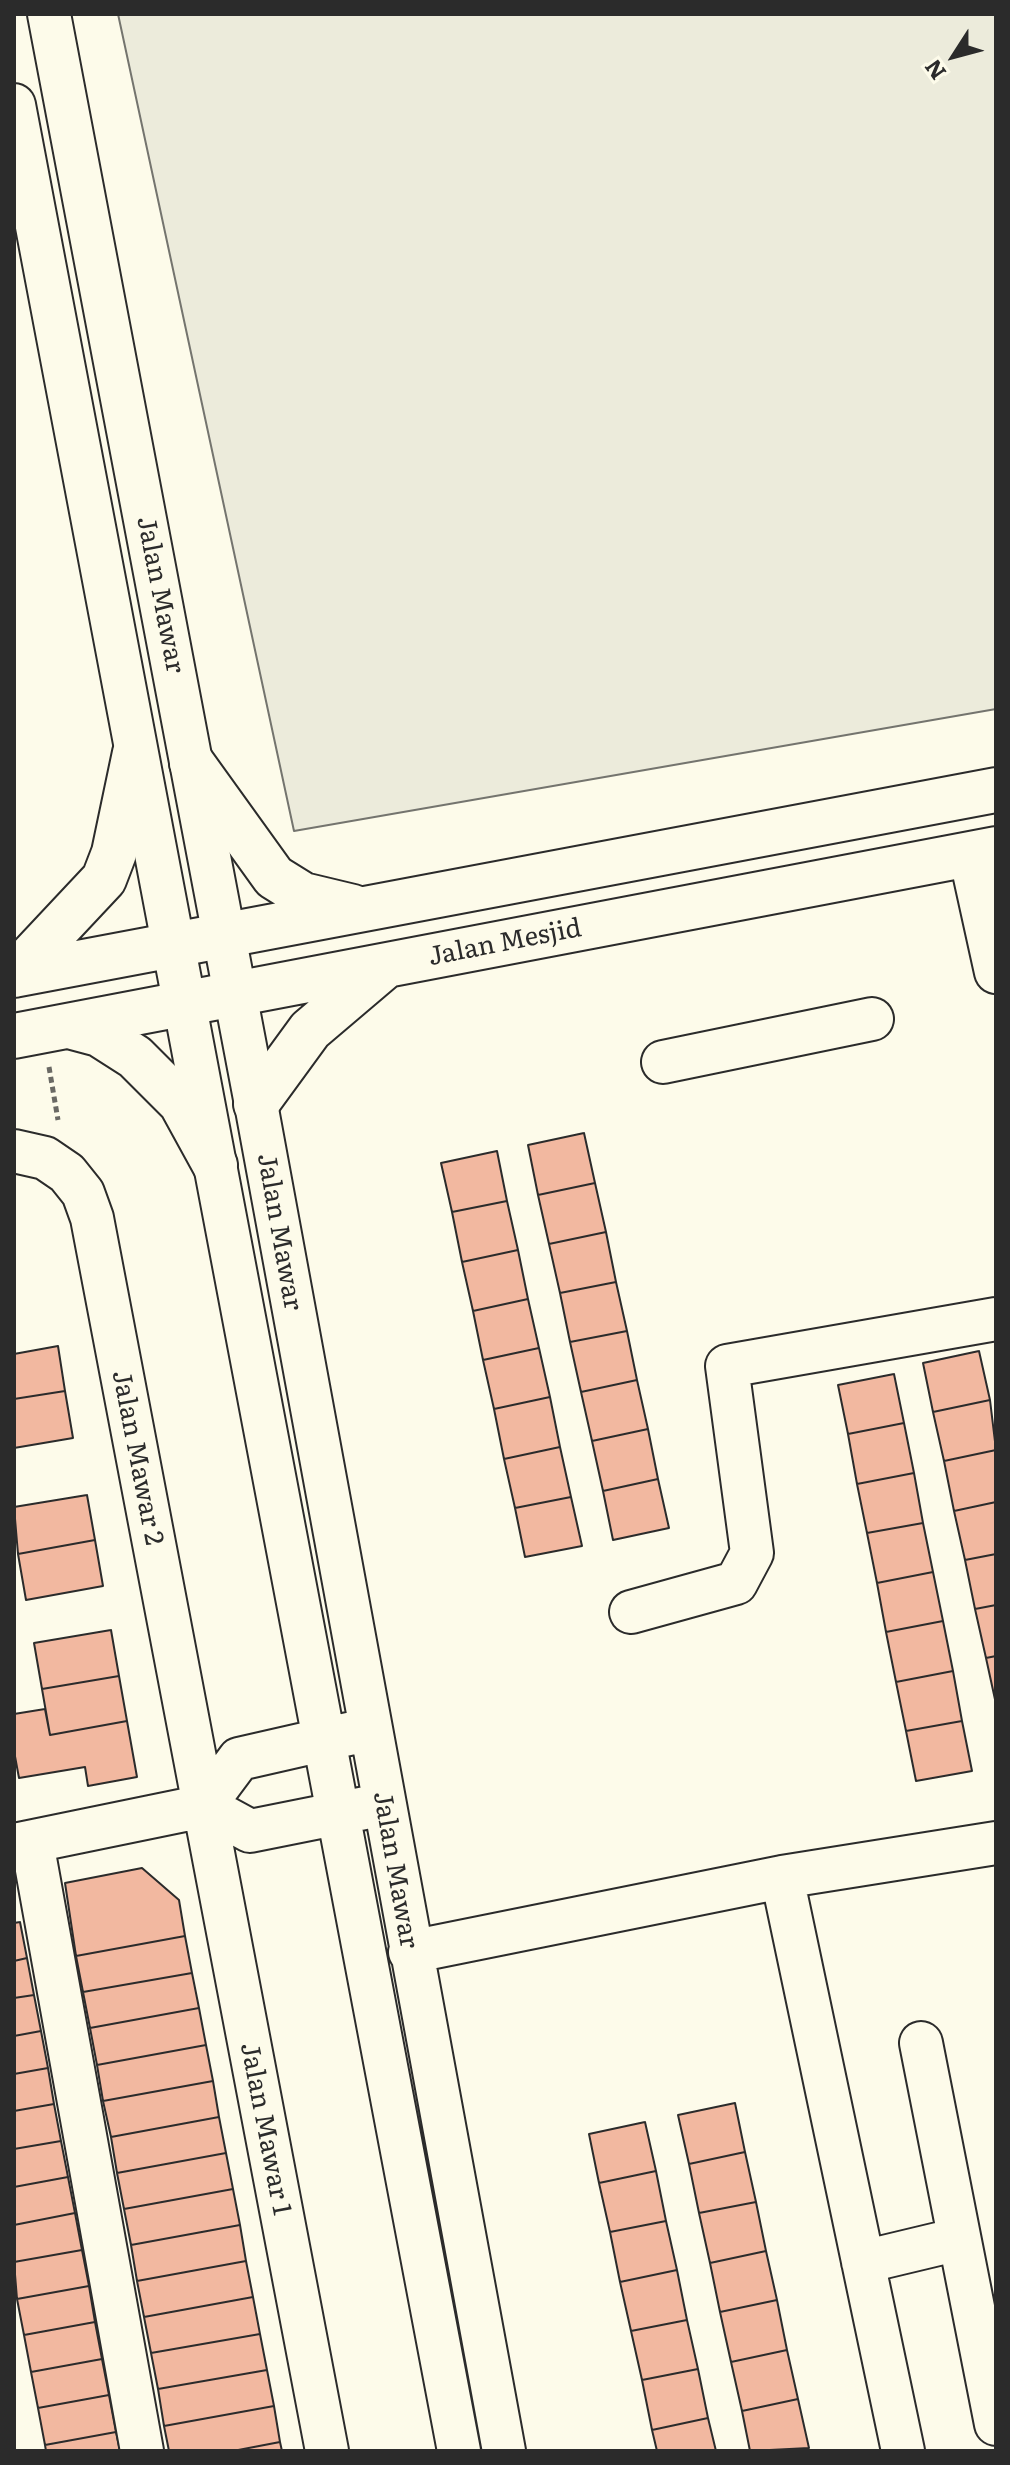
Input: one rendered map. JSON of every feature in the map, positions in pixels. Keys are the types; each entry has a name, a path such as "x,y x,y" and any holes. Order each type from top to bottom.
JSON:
{"main road":[{"path":"14,975 104,879 114,853 135,753"},
{"path":"192,763 274,877 303,895 352,907 410,901"},
{"path":"14,975 996,790"},
{"name":"Jalan Mesjid","path":"42,1031 983,852"},
{"path":"256,1104 310,1030 385,966"},
{"path":"42,1031 99,1034 135,1057 181,1103 215,1165"}],"street":[{"name":"Jalan Mawar","path":"49,14 256,1104 504,2451"},
{"name":"Jalan Mawar","path":"14,105 459,2451"},
{"path":"983,852 996,972"},
{"path":"663,1062 872,1019"},
{"path":"14,1151 45,1158 67,1173"},
{"name":"Jalan Mawar 2","path":"67,1173 83,1193 92,1218 204,1806"},
{"path":"631,1612 736,1583 752,1553 727,1366 996,1319"},
{"path":"204,1806 239,1759 370,1730"},
{"path":"142,2451 23,1844 204,1806 250,1831 385,1805"},
{"name":"Jalan Mawar 1","path":"204,1806 327,2451"},
{"path":"410,1952 782,1877 996,1843"},
{"path":"782,1877 903,2451"},
{"path":"921,2043 996,2424"},
{"path":"863,2262 959,2239"}],"path":[{"path":"42,1031 67,1173"}],"shaded area":[{"path":"118,14 996,14 996,709 294,831"}],"building":[{"path":"584,1133 595,1183 538,1195 528,1145"},
{"path":"497,1151 507,1201 452,1212 441,1163"},
{"path":"595,1183 606,1232 549,1244 538,1195"},
{"path":"507,1201 518,1250 462,1262 452,1212"},
{"path":"606,1232 616,1282 560,1293 549,1244"},
{"path":"518,1250 528,1299 473,1311 462,1262"},
{"path":"616,1282 627,1331 570,1342 560,1293"},
{"path":"528,1299 539,1348 483,1360 473,1311"},
{"path":"627,1331 637,1380 581,1392 570,1342"},
{"path":"58,1346 65,1391 14,1399 14,1354"},
{"path":"539,1348 550,1397 494,1409 483,1360"},
{"path":"979,1351 990,1400 933,1412 923,1363"},
{"path":"894,1374 904,1423 848,1434 838,1385"},
{"path":"637,1380 648,1429 592,1441 581,1392"},
{"path":"65,1391 73,1438 14,1448 14,1399"},
{"path":"550,1397 560,1447 504,1459 494,1409"},
{"path":"990,1400 996,1450 944,1461 933,1412"},
{"path":"904,1423 914,1473 857,1484 848,1434"},
{"path":"648,1429 658,1479 603,1491 592,1441"},
{"path":"560,1447 571,1497 515,1508 504,1459"},
{"path":"996,1450 996,1502 954,1511 944,1461"},
{"path":"914,1473 923,1523 867,1533 857,1484"},
{"path":"658,1479 669,1528 613,1540 603,1491"},
{"path":"87,1495 95,1540 18,1554 14,1507"},
{"path":"571,1497 582,1546 525,1557 515,1508"},
{"path":"996,1502 996,1554 965,1560 954,1511"},
{"path":"923,1523 933,1572 877,1583 867,1533"},
{"path":"95,1540 103,1586 26,1600 18,1554"},
{"path":"996,1554 996,1605 975,1609 965,1560"},
{"path":"933,1572 943,1621 886,1632 877,1583"},
{"path":"996,1605 996,1656 986,1658 975,1609"},
{"path":"943,1621 953,1671 896,1682 886,1632"},
{"path":"111,1630 119,1676 42,1689 34,1643"},
{"path":"996,1656 996,1704 986,1658"},
{"path":"953,1671 962,1721 906,1731 896,1682"},
{"path":"119,1676 127,1721 50,1735 42,1689"},
{"path":"45,1709 50,1735 127,1721 137,1777 88,1786 85,1767 19,1778 14,1751 14,1714"},
{"path":"962,1721 972,1771 916,1781 906,1731"},
{"path":"142,1868 179,1900 185,1936 76,1956 65,1883"},
{"path":"20,1922 27,1958 14,1961 14,1923"},
{"path":"185,1936 192,1973 83,1992 76,1956"},
{"path":"27,1958 34,1995 14,1998 14,1961"},
{"path":"192,1973 199,2008 90,2028 83,1992"},
{"path":"34,1995 41,2031 14,2036 14,1998"},
{"path":"199,2008 206,2045 97,2065 90,2028"},
{"path":"41,2031 48,2068 14,2074 14,2036"},
{"path":"206,2045 213,2081 103,2101 97,2065"},
{"path":"48,2068 54,2104 14,2111 14,2074"},
{"path":"213,2081 219,2117 111,2137 103,2101"},
{"path":"735,2103 745,2152 689,2164 678,2115"},
{"path":"54,2104 61,2141 14,2149 14,2111"},
{"path":"219,2117 226,2153 117,2173 111,2137"},
{"path":"645,2122 656,2171 599,2183 589,2134"},
{"path":"61,2141 68,2177 14,2187 14,2149"},
{"path":"745,2152 756,2202 699,2213 689,2164"},
{"path":"226,2153 233,2189 124,2209 117,2173"},
{"path":"656,2171 666,2221 610,2232 599,2183"},
{"path":"68,2177 75,2213 14,2225 14,2187"},
{"path":"233,2189 240,2225 131,2245 124,2209"},
{"path":"756,2202 766,2251 710,2263 699,2213"},
{"path":"75,2213 82,2250 14,2262 14,2225"},
{"path":"666,2221 677,2270 620,2282 610,2232"},
{"path":"240,2225 246,2261 137,2281 131,2245"},
{"path":"82,2250 89,2286 17,2299 14,2262"},
{"path":"766,2251 777,2300 720,2312 710,2263"},
{"path":"246,2261 253,2297 144,2317 137,2281"},
{"path":"677,2270 687,2320 631,2331 620,2282"},
{"path":"89,2286 95,2322 24,2335 17,2299"},
{"path":"253,2297 260,2334 151,2353 144,2317"},
{"path":"777,2300 787,2350 731,2362 720,2312"},
{"path":"687,2320 698,2369 642,2380 631,2331"},
{"path":"95,2322 102,2359 31,2372 24,2335"},
{"path":"260,2334 267,2370 158,2389 151,2353"},
{"path":"787,2350 798,2399 742,2411 731,2362"},
{"path":"102,2359 109,2395 38,2408 31,2372"},
{"path":"698,2369 708,2418 652,2430 642,2380"},
{"path":"267,2370 274,2406 164,2426 158,2389"},
{"path":"109,2395 116,2432 45,2445 38,2408"},
{"path":"798,2399 809,2448 750,2451 742,2411"},
{"path":"274,2406 280,2442 233,2451 169,2451 164,2426"},
{"path":"708,2418 716,2451 657,2451 652,2430"},
{"path":"116,2432 120,2451 46,2451 45,2445"},
{"path":"280,2442 282,2451 233,2451"}]}
